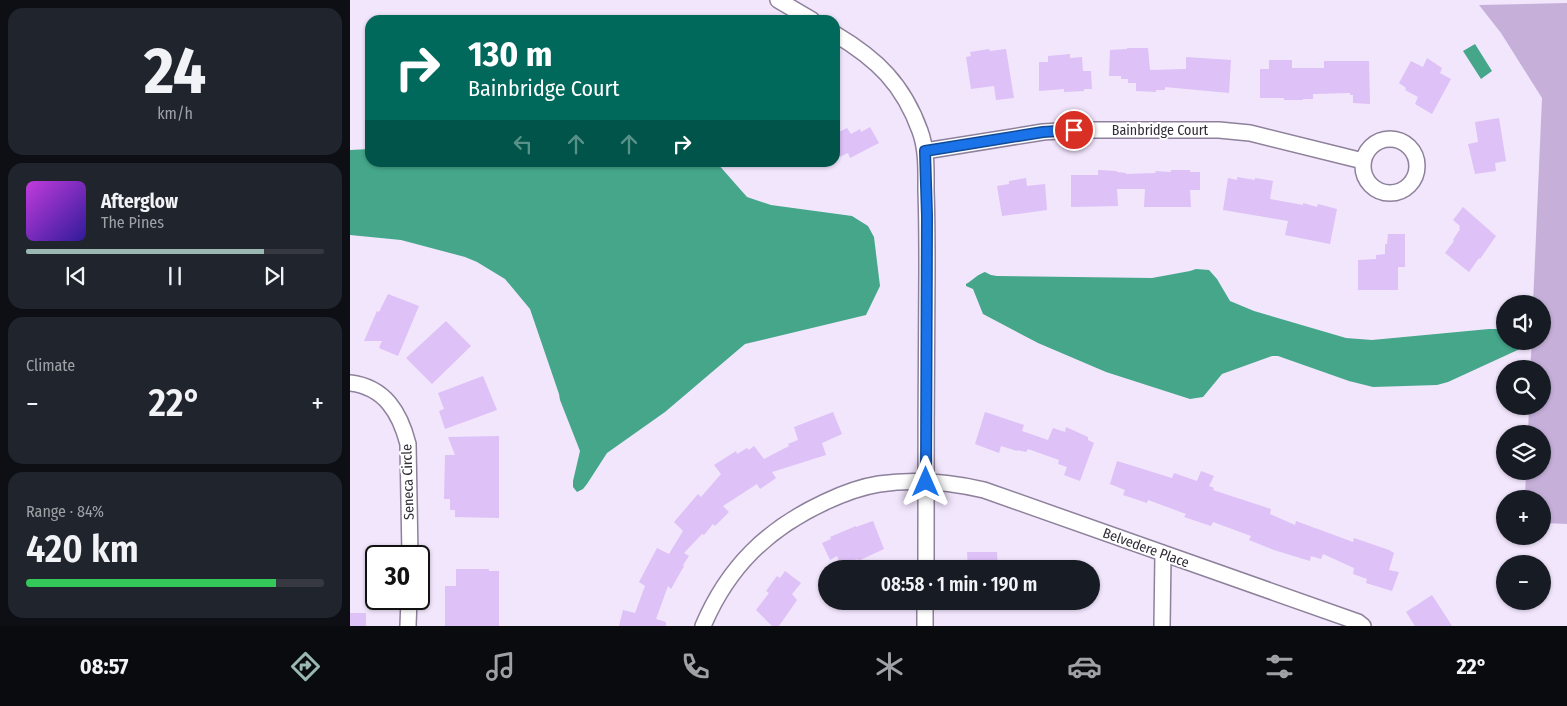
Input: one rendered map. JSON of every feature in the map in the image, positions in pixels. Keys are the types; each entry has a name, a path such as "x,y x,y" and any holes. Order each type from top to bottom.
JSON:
{"street":[{"path":"778,0 804,15"},
{"path":"840,37 876,62 898,86 912,111 925,151 927,216 926,560"},
{"name":"Bainbridge Court","path":"925,151 1043,132 1074,130 1218,130 1250,133 1363,161"},
{"name":"Seneca Circle","path":"350,383 375,391 385,398 400,419 408,444 410,545"},
{"name":"Belvedere Place","path":"703,626 722,589 736,570 767,537 784,524 804,512 843,494 877,485 926,482 965,485 984,490 1358,622 1363,626"},
{"path":"1162,554 1162,626"},
{"path":"408,626 409,610"},
{"path":"925,626 926,610"}],"shaded area":[{"path":"1567,3 1567,524 1551,523 1551,490 1525,490 1526,480 1551,480 1551,425 1528,425 1529,415 1551,415 1551,360 1531,360 1531,350 1551,350 1551,295 1533,295 1542,98 1501,33 1479,5"},
{"path":"1475,44 1492,71 1481,79 1463,51"},
{"path":"365,149 365,167 721,167 747,197 771,205 852,216 868,226 874,237 880,286 866,315 745,344 665,412 607,453 587,484 577,492 573,487 573,481 580,451 560,400 530,309 505,279 465,257 401,240 350,235 350,150"},
{"path":"1196,269 1209,270 1217,279 1230,301 1254,311 1346,338 1372,340 1496,329 1496,350 1518,350 1448,382 1437,385 1373,387 1349,381 1278,356 1272,356 1222,374 1203,397 1190,399 1106,372 1038,343 983,314 973,289 966,286 966,284 985,272 997,276 1152,278"}],"building":[{"path":"1148,48 1150,70 1186,69 1186,57 1231,60 1229,93 1165,87 1165,90 1156,90 1156,92 1136,91 1136,83 1128,83 1128,79 1121,79 1121,76 1109,76 1110,50"},
{"path":"989,49 990,51 1006,49 1014,98 996,100 994,86 971,89 966,57 971,56 970,52"},
{"path":"1070,54 1070,58 1082,57 1083,71 1091,71 1092,89 1064,92 1064,89 1039,91 1039,62 1048,62 1048,56"},
{"path":"1427,58 1442,68 1440,73 1451,79 1432,114 1415,104 1418,97 1405,90 1406,88 1399,83 1411,61 1423,67"},
{"path":"1269,60 1292,60 1292,68 1324,68 1324,61 1369,61 1370,104 1353,103 1353,95 1350,95 1350,93 1313,94 1313,99 1303,100 1260,98 1260,69 1269,69"},
{"path":"1499,118 1506,161 1495,163 1496,171 1475,174 1468,144 1478,142 1475,122"},
{"path":"870,127 879,143 850,158 848,153 840,157 840,132 847,128 851,134 860,129 861,132"},
{"path":"1098,170 1117,171 1126,174 1190,170 1190,172 1200,172 1200,190 1190,190 1191,207 1144,207 1145,189 1117,189 1118,206 1071,207 1071,175 1098,175"},
{"path":"1237,177 1273,181 1270,199 1303,205 1303,203 1317,207 1318,204 1337,209 1330,244 1285,235 1288,221 1223,210 1228,178 1237,180"},
{"path":"1026,178 1027,186 1045,184 1047,210 1002,216 997,186 1009,184 1009,181"},
{"path":"1463,207 1496,236 1469,272 1445,253 1460,229 1460,226 1453,220"},
{"path":"1388,234 1405,234 1405,267 1398,267 1398,290 1358,290 1358,260 1376,259 1376,255 1385,254"},
{"path":"388,294 419,306 398,356 379,348 382,341 364,341 377,311 379,312"},
{"path":"446,321 471,346 432,384 406,358"},
{"path":"483,376 497,410 445,429 439,411 444,409 438,393"},
{"path":"833,412 842,434 822,443 826,455 772,472 776,478 760,489 757,484 723,506 729,512 715,526 713,524 704,535 702,534 684,553 689,556 671,589 668,586 656,619 666,622 666,626 619,626 623,610 635,613 645,586 639,582 657,548 669,554 683,531 674,522 698,494 701,497 721,474 714,465 736,451 737,454 754,446 764,459 798,440 794,427"},
{"path":"985,412 1024,425 1022,431 1048,440 1053,428 1065,432 1066,427 1088,437 1088,440 1094,443 1080,481 1064,475 1067,467 1058,464 1059,460 1028,449 1026,452 1017,451 1001,446 999,453 975,444"},
{"path":"499,436 499,518 455,517 455,510 450,510 450,499 444,499 445,455 455,455 448,437"},
{"path":"1117,461 1172,478 1174,473 1197,481 1201,471 1214,476 1209,486 1214,488 1213,490 1271,509 1270,514 1295,525 1296,521 1353,542 1354,538 1389,550 1394,553 1389,570 1399,572 1392,591 1366,583 1367,579 1353,574 1354,568 1323,554 1321,559 1311,556 1310,561 1249,540 1251,536 1213,522 1211,526 1184,517 1186,514 1148,500 1147,503 1123,495 1125,490 1110,484"},
{"path":"873,521 884,549 860,560 839,560 837,556 830,560 822,543 831,539 830,537"},
{"path":"967,552 997,552 997,560 967,560"},
{"path":"456,569 489,569 489,571 499,571 499,626 445,626 445,586 456,586"},
{"path":"785,571 801,583 792,594 797,600 779,626 772,626 756,610 769,593 766,591 777,576 780,578"},
{"path":"1432,595 1452,626 1415,626 1406,612"},
{"path":"350,613 366,613 366,626 350,626"}],"route":[{"path":"926,482 927,216 925,151 1043,132 1074,130"}]}
